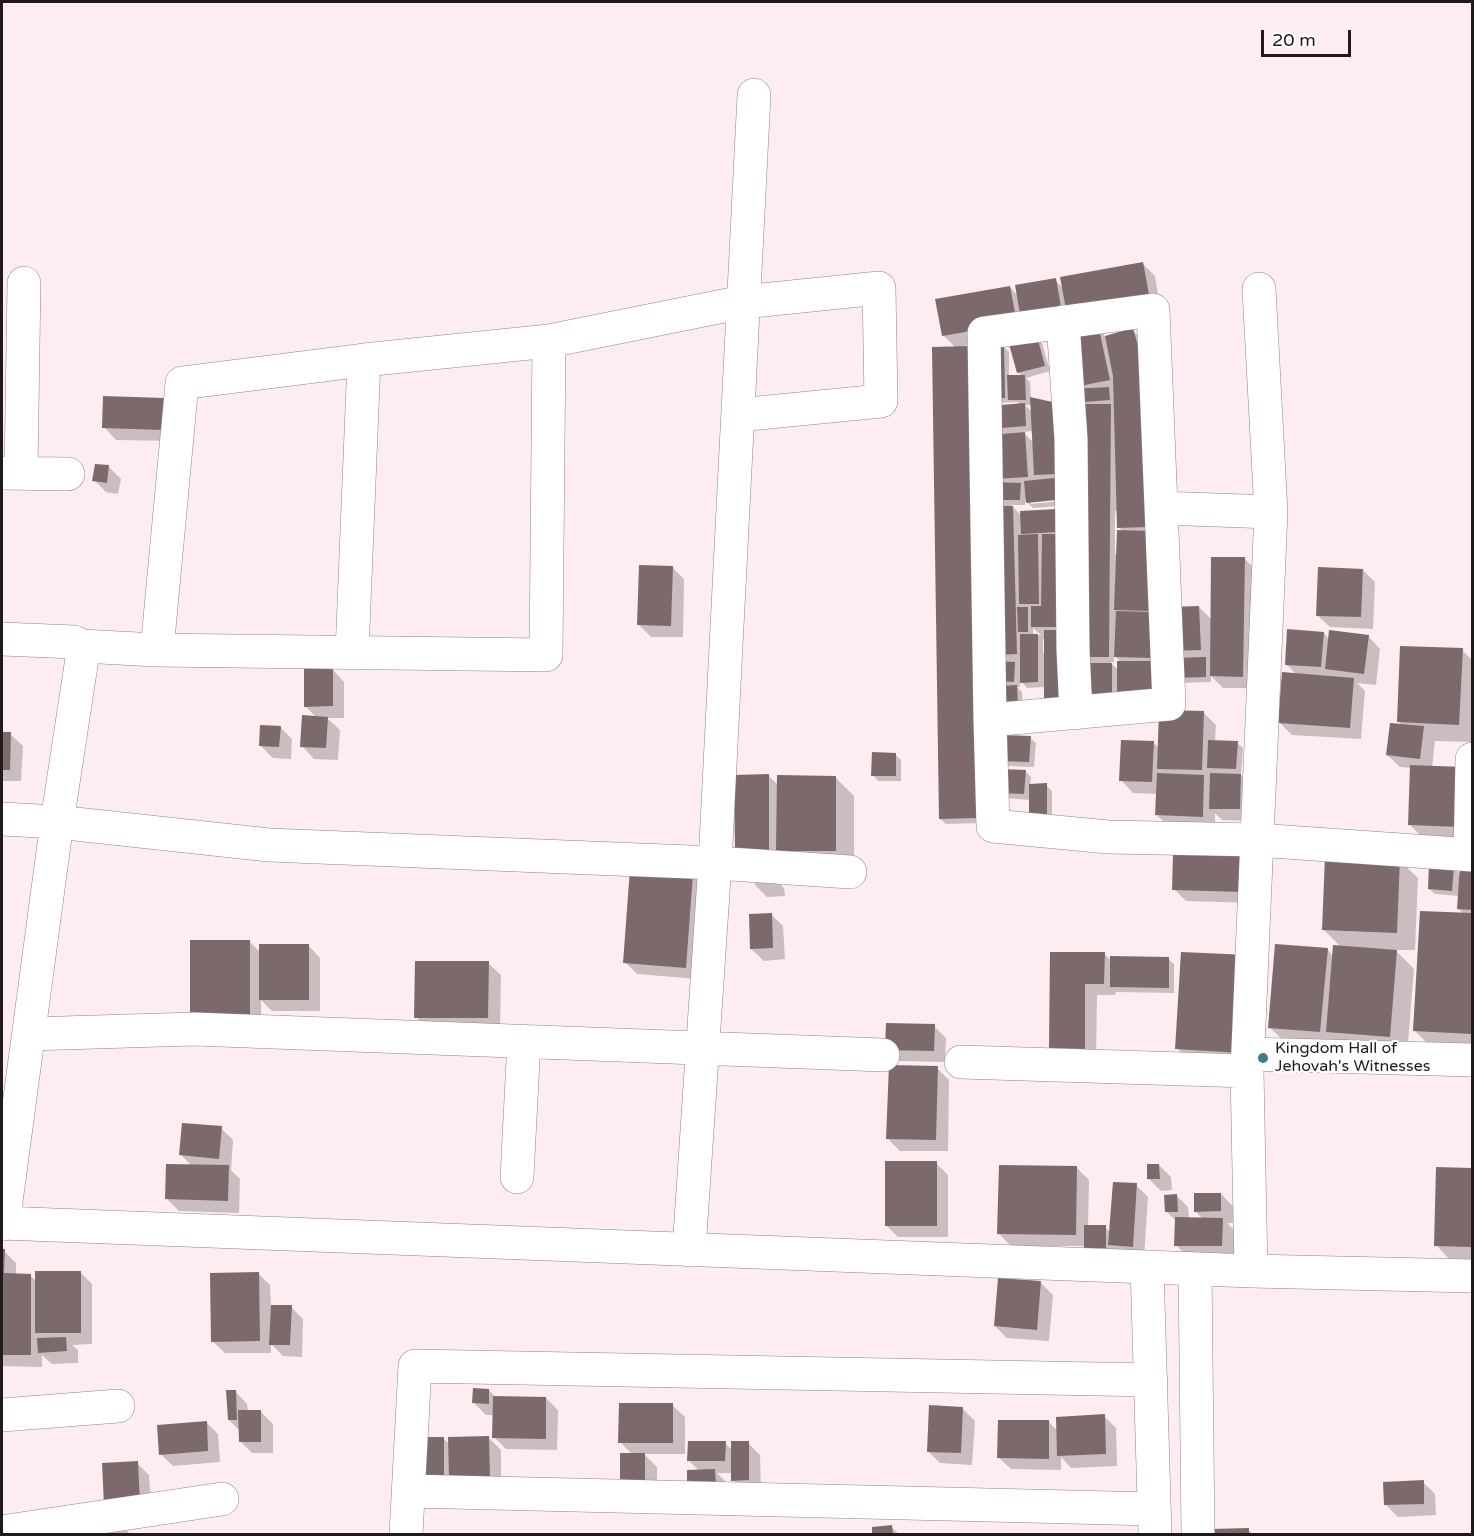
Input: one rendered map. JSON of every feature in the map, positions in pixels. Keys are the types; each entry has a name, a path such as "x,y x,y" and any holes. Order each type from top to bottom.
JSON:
{"street":[{"path":"689,1250 715,862 754,95"},
{"path":"24,283 11,473 68,474"},
{"path":"157,650 182,383 364,360 549,341 743,302 879,288 881,401 738,415"},
{"path":"1251,1271 1248,1063 1271,512 1259,289"},
{"path":"990,720 1169,705 1153,310 984,333 990,720 993,826 1108,837 1257,840 1471,855 1473,759"},
{"path":"1063,322 1071,439 1073,649 1076,713"},
{"path":"2,639 74,642 81,646 157,650 546,655 549,341"},
{"path":"352,653 364,360"},
{"path":"1161,508 1271,512"},
{"path":"81,646 83,652 57,822 2,1224 1251,1271 1473,1276"},
{"path":"2,819 57,822 269,845 715,862 850,872"},
{"path":"29,1034 194,1029 884,1055"},
{"path":"517,1177 524,1041"},
{"path":"961,1062 1248,1063 1473,1060"},
{"path":"409,1491 1155,1522 1147,1267"},
{"path":"1195,1269 1198,1534"},
{"path":"406,1534 416,1366 1151,1380"},
{"path":"2,1415 118,1407"},
{"path":"2,1532 222,1499"}],"building":[{"path":"1143,262 1150,300 1067,315 1060,277"},
{"path":"1056,278 1062,313 1021,320 1015,285"},
{"path":"1010,286 1017,323 942,336 935,299"},
{"path":"1133,328 1146,375 1150,527 1117,528 1113,376 1105,336"},
{"path":"1099,329 1110,380 1080,386 1070,335"},
{"path":"1037,336 1045,366 1017,373 1009,344"},
{"path":"1004,344 1005,398 989,398 987,345"},
{"path":"972,346 980,818 939,819 932,347"},
{"path":"1007,375 1025,375 1026,400 1008,400"},
{"path":"1109,387 1110,400 1072,403 1071,389"},
{"path":"103,396 164,398 162,430 102,428"},
{"path":"1030,397 1057,403 1059,474 1034,475"},
{"path":"1025,403 1026,426 990,429 988,406"},
{"path":"1081,404 1111,404 1109,657 1078,657"},
{"path":"1025,432 1028,477 994,479 991,435"},
{"path":"95,464 109,465 107,483 92,481"},
{"path":"1064,477 1066,499 1026,503 1024,481"},
{"path":"992,482 1021,483 1020,500 991,500"},
{"path":"994,506 1013,506 1017,654 997,655"},
{"path":"1057,509 1058,532 1021,534 1020,511"},
{"path":"1117,530 1153,531 1151,611 1114,610"},
{"path":"1038,534 1039,604 1019,604 1018,535"},
{"path":"1042,534 1064,534 1063,627 1031,627 1031,606 1041,606"},
{"path":"1211,557 1245,557 1243,677 1210,676"},
{"path":"639,565 673,566 671,626 637,625"},
{"path":"1318,567 1363,569 1361,617 1316,616"},
{"path":"1199,606 1201,650 1169,651 1168,607"},
{"path":"1017,607 1028,607 1028,632 1018,632"},
{"path":"1116,611 1154,612 1153,658 1114,657"},
{"path":"1287,629 1324,632 1321,667 1285,665"},
{"path":"1044,630 1061,630 1061,699 1044,699"},
{"path":"1329,630 1369,635 1364,674 1325,669"},
{"path":"1020,634 1038,634 1038,682 1020,683"},
{"path":"1400,646 1463,648 1459,725 1397,722"},
{"path":"1206,657 1206,677 1175,678 1174,658"},
{"path":"996,661 1015,662 1014,682 996,681"},
{"path":"1117,661 1155,661 1155,703 1117,703"},
{"path":"1080,663 1112,663 1112,705 1080,705"},
{"path":"304,668 333,668 333,706 304,707"},
{"path":"1282,672 1354,678 1350,728 1278,723"},
{"path":"1017,685 1018,707 1003,708 1001,686"},
{"path":"1159,710 1204,711 1202,770 1157,769"},
{"path":"302,715 328,717 326,748 300,747"},
{"path":"1390,723 1424,726 1420,759 1386,755"},
{"path":"260,725 281,726 279,747 259,746"},
{"path":"2,732 11,732 10,770 2,770"},
{"path":"1002,735 1031,736 1029,762 1000,761"},
{"path":"1121,740 1154,741 1152,782 1119,781"},
{"path":"1208,740 1238,741 1236,769 1207,768"},
{"path":"872,752 896,753 896,776 871,776"},
{"path":"1410,765 1464,767 1461,827 1408,825"},
{"path":"1000,769 1026,770 1024,794 999,793"},
{"path":"1157,773 1204,775 1203,817 1155,815"},
{"path":"1210,773 1241,774 1240,809 1209,809"},
{"path":"769,774 769,851 735,851 734,775"},
{"path":"777,775 836,776 836,851 776,851"},
{"path":"1047,783 1047,815 1029,815 1029,784"},
{"path":"1173,853 1244,855 1243,892 1172,890"},
{"path":"1325,856 1400,858 1397,933 1322,930"},
{"path":"1429,865 1454,866 1452,891 1428,889"},
{"path":"1460,865 1472,866 1472,910 1457,909"},
{"path":"630,869 693,874 686,968 623,963"},
{"path":"1420,911 1472,913 1472,1034 1413,1031"},
{"path":"772,913 773,948 750,949 749,914"},
{"path":"190,940 250,940 250,1018 190,1018"},
{"path":"259,944 309,944 309,1000 259,1000"},
{"path":"1275,944 1328,948 1320,1032 1268,1028"},
{"path":"1333,945 1397,950 1390,1037 1326,1032"},
{"path":"1050,952 1105,952 1104,984 1085,984 1085,1049 1049,1048"},
{"path":"1181,952 1248,955 1242,1053 1175,1049"},
{"path":"1110,956 1169,957 1169,988 1110,987"},
{"path":"415,961 489,961 488,1018 414,1018"},
{"path":"886,1023 935,1024 934,1051 885,1050"},
{"path":"889,1065 938,1066 936,1140 886,1139"},
{"path":"182,1123 222,1126 219,1159 179,1155"},
{"path":"885,1161 937,1161 937,1226 885,1226"},
{"path":"166,1164 229,1165 228,1201 165,1199"},
{"path":"1147,1164 1159,1164 1160,1179 1147,1179"},
{"path":"999,1165 1077,1166 1076,1235 997,1234"},
{"path":"1436,1167 1472,1168 1472,1247 1434,1246"},
{"path":"1113,1182 1137,1183 1133,1247 1108,1245"},
{"path":"1194,1193 1221,1193 1221,1211 1194,1212"},
{"path":"1177,1194 1178,1212 1165,1212 1164,1195"},
{"path":"1175,1217 1223,1218 1222,1246 1174,1246"},
{"path":"1084,1225 1106,1225 1106,1248 1084,1248"},
{"path":"2,1249 5,1249 4,1273 31,1274 31,1355 2,1355"},
{"path":"35,1271 81,1271 81,1333 35,1333"},
{"path":"259,1272 260,1341 211,1342 210,1273"},
{"path":"998,1278 1041,1281 1037,1330 994,1326"},
{"path":"271,1305 292,1305 290,1345 269,1345"},
{"path":"66,1337 67,1351 38,1353 37,1338"},
{"path":"473,1388 489,1389 489,1404 472,1403"},
{"path":"226,1390 236,1390 237,1420 228,1420"},
{"path":"493,1396 546,1397 546,1439 492,1438"},
{"path":"619,1403 673,1403 673,1443 618,1443"},
{"path":"929,1405 963,1407 961,1453 927,1452"},
{"path":"238,1410 261,1410 261,1442 239,1442"},
{"path":"1105,1414 1106,1454 1057,1456 1056,1417"},
{"path":"998,1420 1049,1420 1049,1459 997,1458"},
{"path":"207,1421 208,1451 159,1455 157,1425"},
{"path":"489,1436 490,1476 449,1476 448,1437"},
{"path":"422,1437 444,1437 444,1477 421,1477"},
{"path":"688,1441 726,1441 725,1461 687,1461"},
{"path":"731,1441 749,1441 749,1480 731,1481"},
{"path":"620,1453 645,1453 645,1485 620,1485"},
{"path":"138,1461 140,1504 104,1506 102,1463"},
{"path":"715,1469 716,1486 687,1487 687,1470"},
{"path":"1424,1480 1424,1504 1384,1505 1383,1482"},
{"path":"892,1525 893,1534 872,1534 872,1527"},
{"path":"1249,1528 1249,1534 1212,1534 1212,1529"}],"place":[{"name":"Kingdom Hall of Jehovah's Witnesses","path":"1263,1058"}]}
